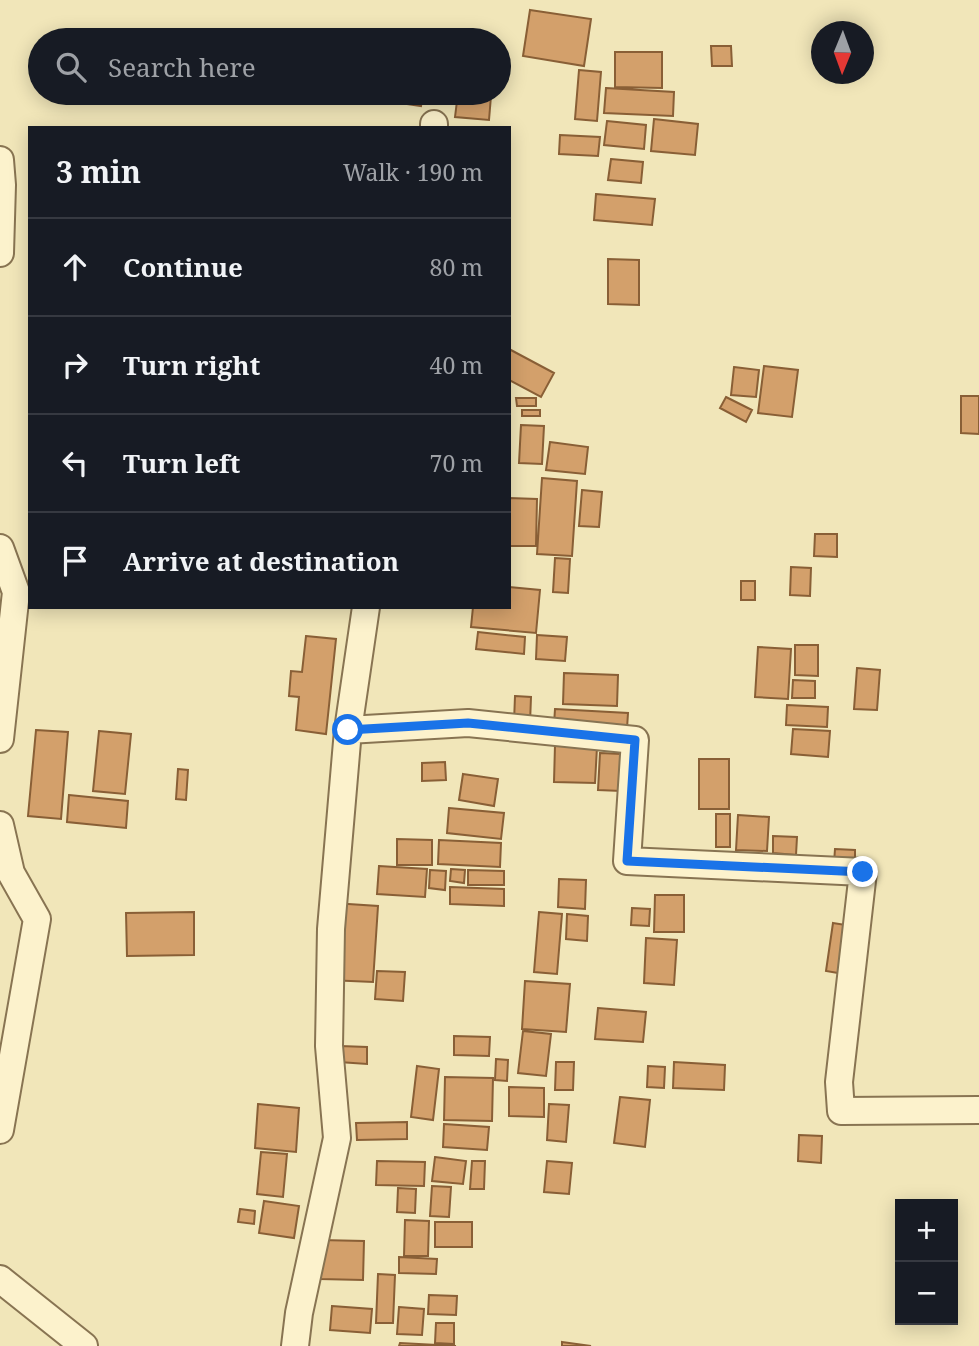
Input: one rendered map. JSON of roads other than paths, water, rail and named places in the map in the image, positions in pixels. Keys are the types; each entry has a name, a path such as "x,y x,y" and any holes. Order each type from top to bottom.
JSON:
{"street":[{"path":"0,160 0,253"},
{"path":"0,548 16,592 0,739"},
{"path":"295,1346 299,1313 337,1138 329,1046 331,929 348,730 366,609"},
{"path":"348,730 468,723 635,740 627,861 863,872 839,1082 841,1111 979,1110"},
{"path":"0,825 11,873 37,919 0,1130"},
{"path":"0,1279 84,1346"}]}
